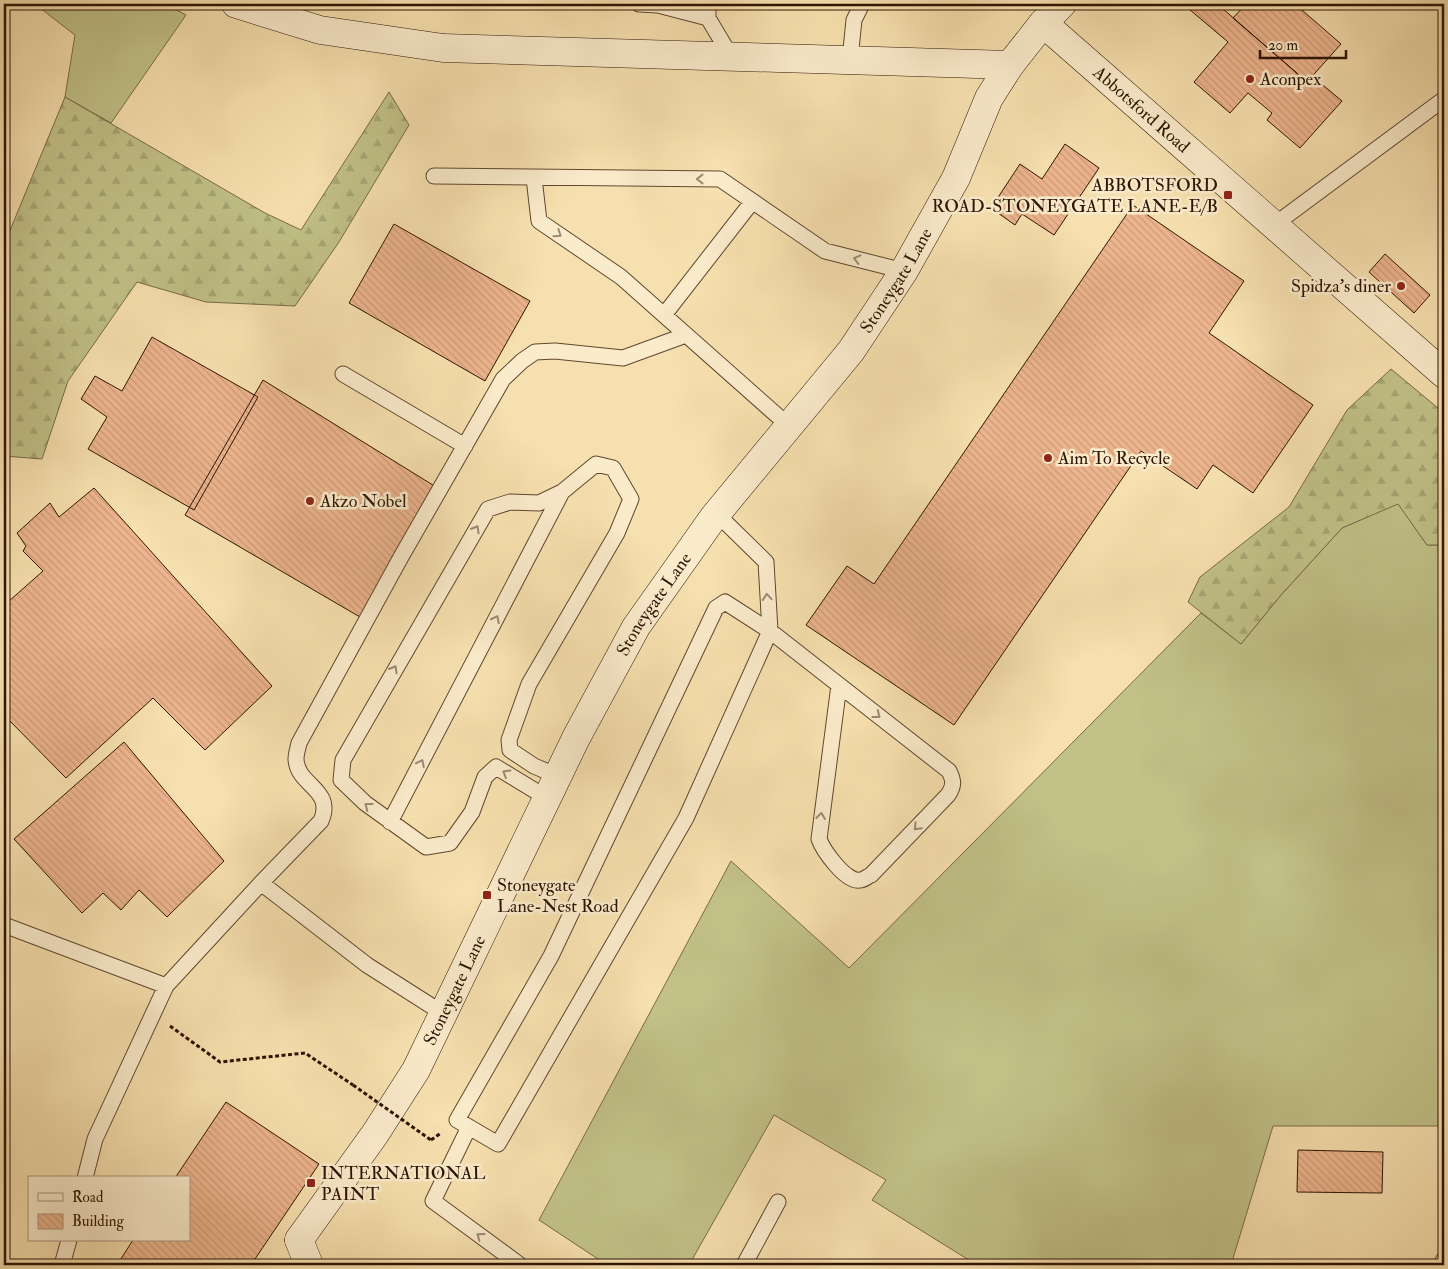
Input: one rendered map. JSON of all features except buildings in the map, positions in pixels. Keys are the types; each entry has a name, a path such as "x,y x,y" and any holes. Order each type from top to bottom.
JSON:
{"street":[{"path":"236,4 320,30 442,48 730,55 1010,65"},
{"name":"Stoneygate Lane","path":"309,1265 299,1240 375,1134 416,1070 553,787 636,627 717,514 850,351 904,271 956,178 989,98 1010,65 1042,23 1062,4"},
{"name":"Abbotsford Road","path":"1042,23 1444,374"}],"lane":[{"path":"639,4 708,11 730,55"},
{"path":"850,59 854,20 862,4"},
{"path":"1274,225 1444,99"},
{"path":"434,176 720,179 826,251 904,271"},
{"path":"534,178 539,221 621,276 789,426"},
{"path":"664,315 752,202"},
{"path":"86,1176 95,1138 166,986 322,820 326,810 324,800 298,767 296,759 299,743 503,379 522,361 535,352 623,358 686,335"},
{"path":"343,374 465,446"},
{"path":"596,464 613,468 631,499 617,533 529,684 509,740 510,750 553,787 496,767 485,777 472,812 450,843 426,848 365,803 340,780 343,760 488,509 510,502 539,503 562,492 596,464"},
{"path":"390,822 562,492"},
{"path":"717,514 766,562 770,631 686,818 498,1144 457,1120 551,956 716,608 725,602 770,631 949,771 953,779 953,787 948,795 871,875 860,880 852,879 844,874 822,847 819,839 839,685"},
{"path":"261,883 367,965 444,1014"},
{"path":"4,925 166,986"},
{"path":"469,1127 433,1201 520,1265"},
{"path":"744,1265 778,1202"},
{"path":"62,1265 68,1242"},
{"path":"1441,1265 1444,1259"}],"path":[{"path":"154,1014 220,1062 305,1053 431,1140"}],"green space":[{"path":"35,4 166,4 186,15 111,123 65,97 75,35"},
{"path":"389,92 409,125 339,242 295,306 206,302 137,282 68,381 42,459 4,456 4,245 65,97 265,213 301,230"},
{"path":"1391,369 1444,413 1444,545 1427,545 1398,504 1342,528 1281,595 1241,644 1188,602 1200,577 1289,507 1347,410"},
{"path":"1398,503 1427,545 1444,545 1444,1126 1273,1126 1231,1265 977,1265 872,1200 886,1180 774,1115 689,1265 607,1265 539,1220 731,861 849,968 1201,613 1241,644 1281,595 1342,528"}],"place":[{"name":"Aconpex","path":"1250,79"},
{"name":"ABBOTSFORD ROAD-STONEYGATE LANE-E/B","path":"1228,195"},
{"name":"Spidza's diner","path":"1401,286"},
{"name":"Aim To Recycle","path":"1048,458"},
{"name":"Akzo Nobel","path":"310,501"},
{"name":"Stoneygate Lane-Nest Road","path":"487,895"},
{"name":"INTERNATIONAL PAINT","path":"311,1183"}]}
